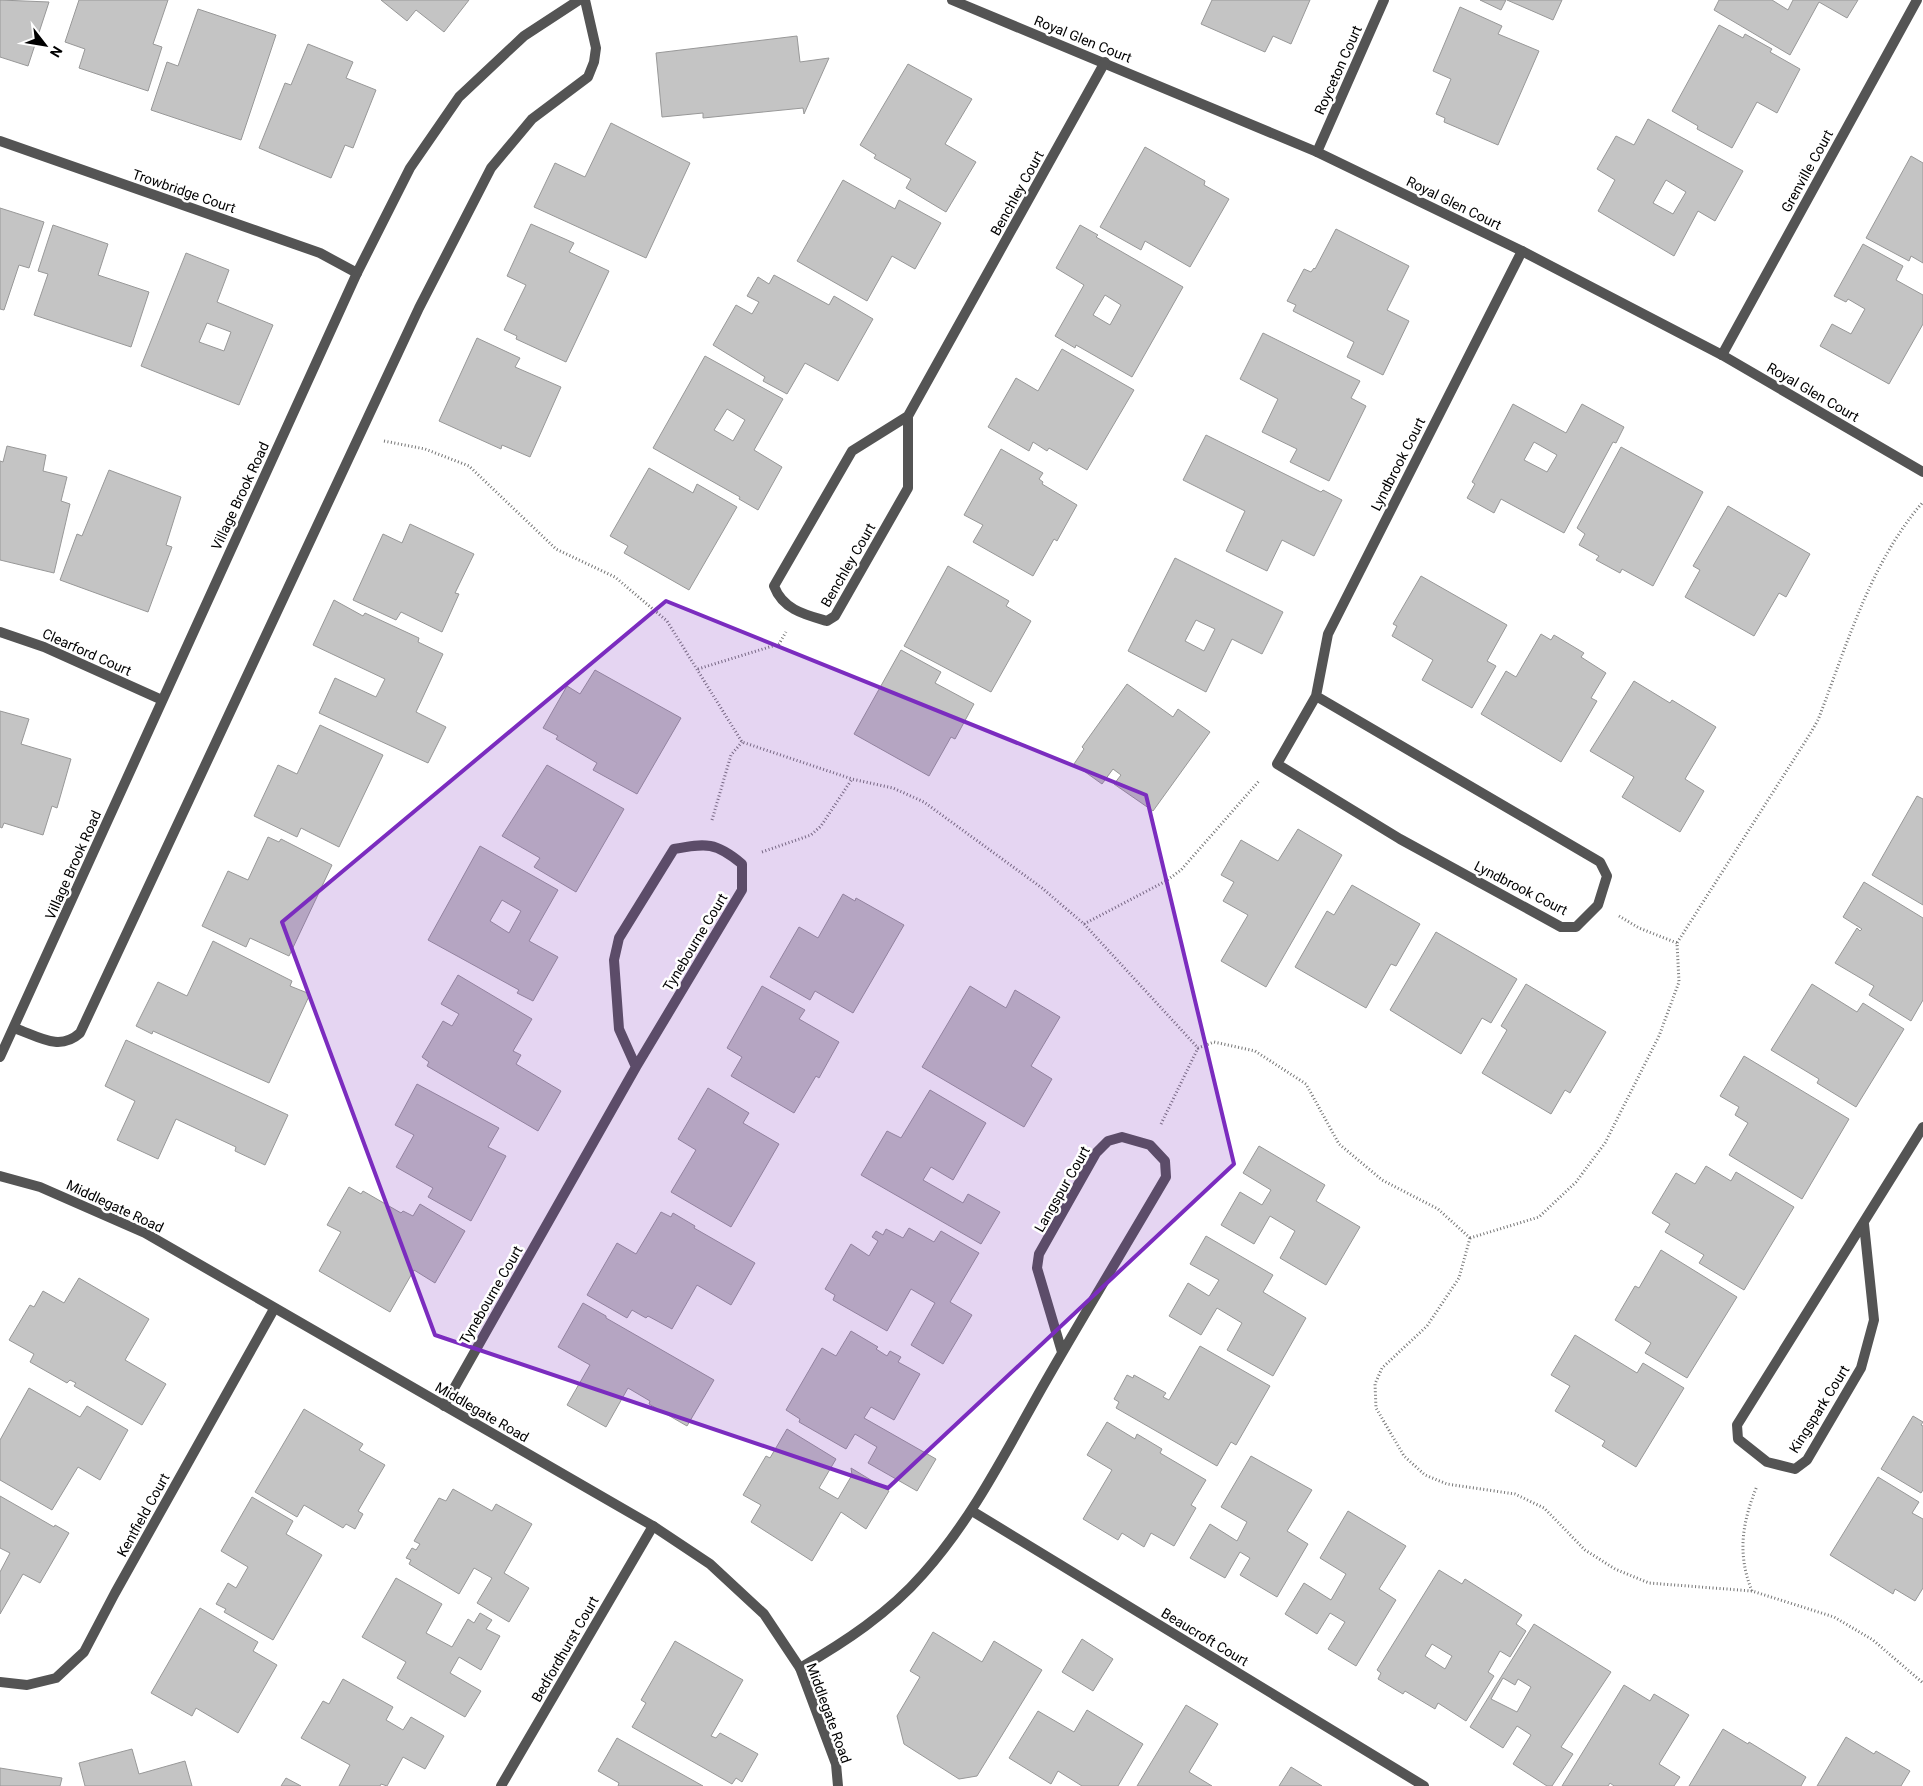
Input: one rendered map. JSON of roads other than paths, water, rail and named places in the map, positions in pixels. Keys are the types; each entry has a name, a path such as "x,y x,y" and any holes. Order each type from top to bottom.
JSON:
{"street":[{"name":"Village Brook Road","path":"0,1057 357,274 410,168 459,97 524,36 579,0"},
{"path":"14,1028 54,1042 70,1042 80,1034 361,436 419,308 491,168 532,119 588,77 596,48 586,0"},
{"name":"Royal Glen Court","path":"952,0 1105,62 1317,152 1522,251 1722,355 1923,472"},
{"name":"Royceton Court","path":"1317,152 1384,0"},
{"name":"Grenville Court","path":"1722,355 1917,0"},
{"name":"Benchley Court","path":"908,416 908,488 835,616 827,620 798,613 778,596 774,586 852,451 908,416 1105,62"},
{"name":"Trowbridge Court","path":"0,141 320,253 357,274"},
{"name":"Lyndbrook Court","path":"1316,696 1600,862 1607,876 1598,905 1576,926 1561,927 1400,839 1277,764 1316,696 1328,634 1522,251"},
{"name":"Clearford Court","path":"0,632 44,647 162,700"},
{"name":"Tynebourne Court","path":"444,1406 636,1067 742,890 742,864 725,849 704,844 674,849 619,938 614,960 619,1029 636,1067"},
{"name":"Kingspark Court","path":"1864,1224 1874,1320 1861,1368 1807,1460 1795,1469 1767,1462 1738,1439 1737,1425 1923,1127"},
{"name":"Langspur Court","path":"1122,1137 1150,1145 1165,1161 1166,1177 1062,1352 1037,1268 1039,1254 1096,1153 1108,1141 1122,1137"},
{"name":"Middlegate Road","path":"0,1176 40,1188 145,1233 653,1526 710,1564 764,1614 800,1668 836,1764 838,1786"},
{"name":"Kentfield Court","path":"0,1682 27,1685 56,1678 84,1652 115,1592 274,1309"},
{"path":"800,1668 843,1643 880,1615 923,1575 972,1511 1062,1352"},
{"name":"Beaucroft Court","path":"972,1511 1424,1786"},
{"name":"Bedfordhurst Court","path":"501,1786 653,1526"}]}
